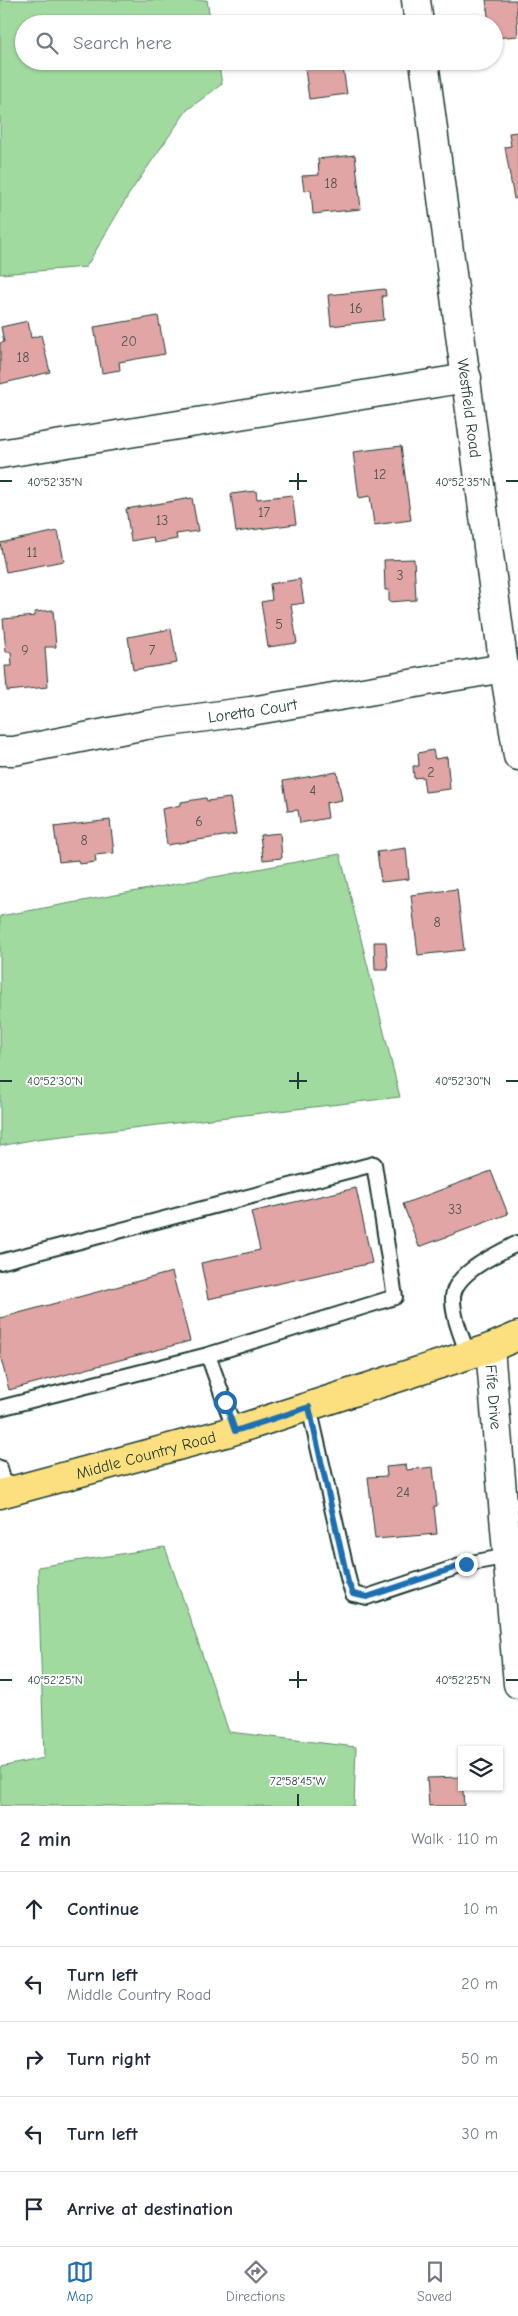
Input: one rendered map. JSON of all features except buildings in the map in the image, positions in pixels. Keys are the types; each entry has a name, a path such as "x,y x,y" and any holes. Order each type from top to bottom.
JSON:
{"main road":[{"name":"Middle Country Road","path":"2,1485 235,1431 479,1352 518,1336"}],"street":[{"path":"416,0 418,15"},
{"name":"Westfield Road","path":"425,70 504,668 518,756"},
{"path":"0,454 467,378"},
{"name":"Loretta Court","path":"0,751 14,751 146,725 251,711 504,668"},
{"name":"Fife Drive","path":"479,1352 512,1525 508,1556 518,1684"}],"lane":[{"path":"0,1262 374,1164 395,1297 208,1355 0,1408"},
{"path":"479,1352 454,1311 452,1297 457,1282 466,1273 518,1243"},
{"path":"208,1355 235,1431"},
{"path":"309,1407 348,1582 353,1594 367,1597 466,1564 508,1556"}],"green space":[{"path":"0,0 207,0 210,15 15,15 15,70 220,70 222,84 187,110 129,194 86,267 0,274"},
{"path":"340,854 400,1097 37,1139 0,1146 0,916"},
{"path":"165,1547 229,1732 356,1747 354,1806 0,1806 0,1767 44,1758 38,1567"}],"route":[{"path":"225,1402 235,1431 309,1407 348,1582 353,1594 367,1597 466,1564"}]}
